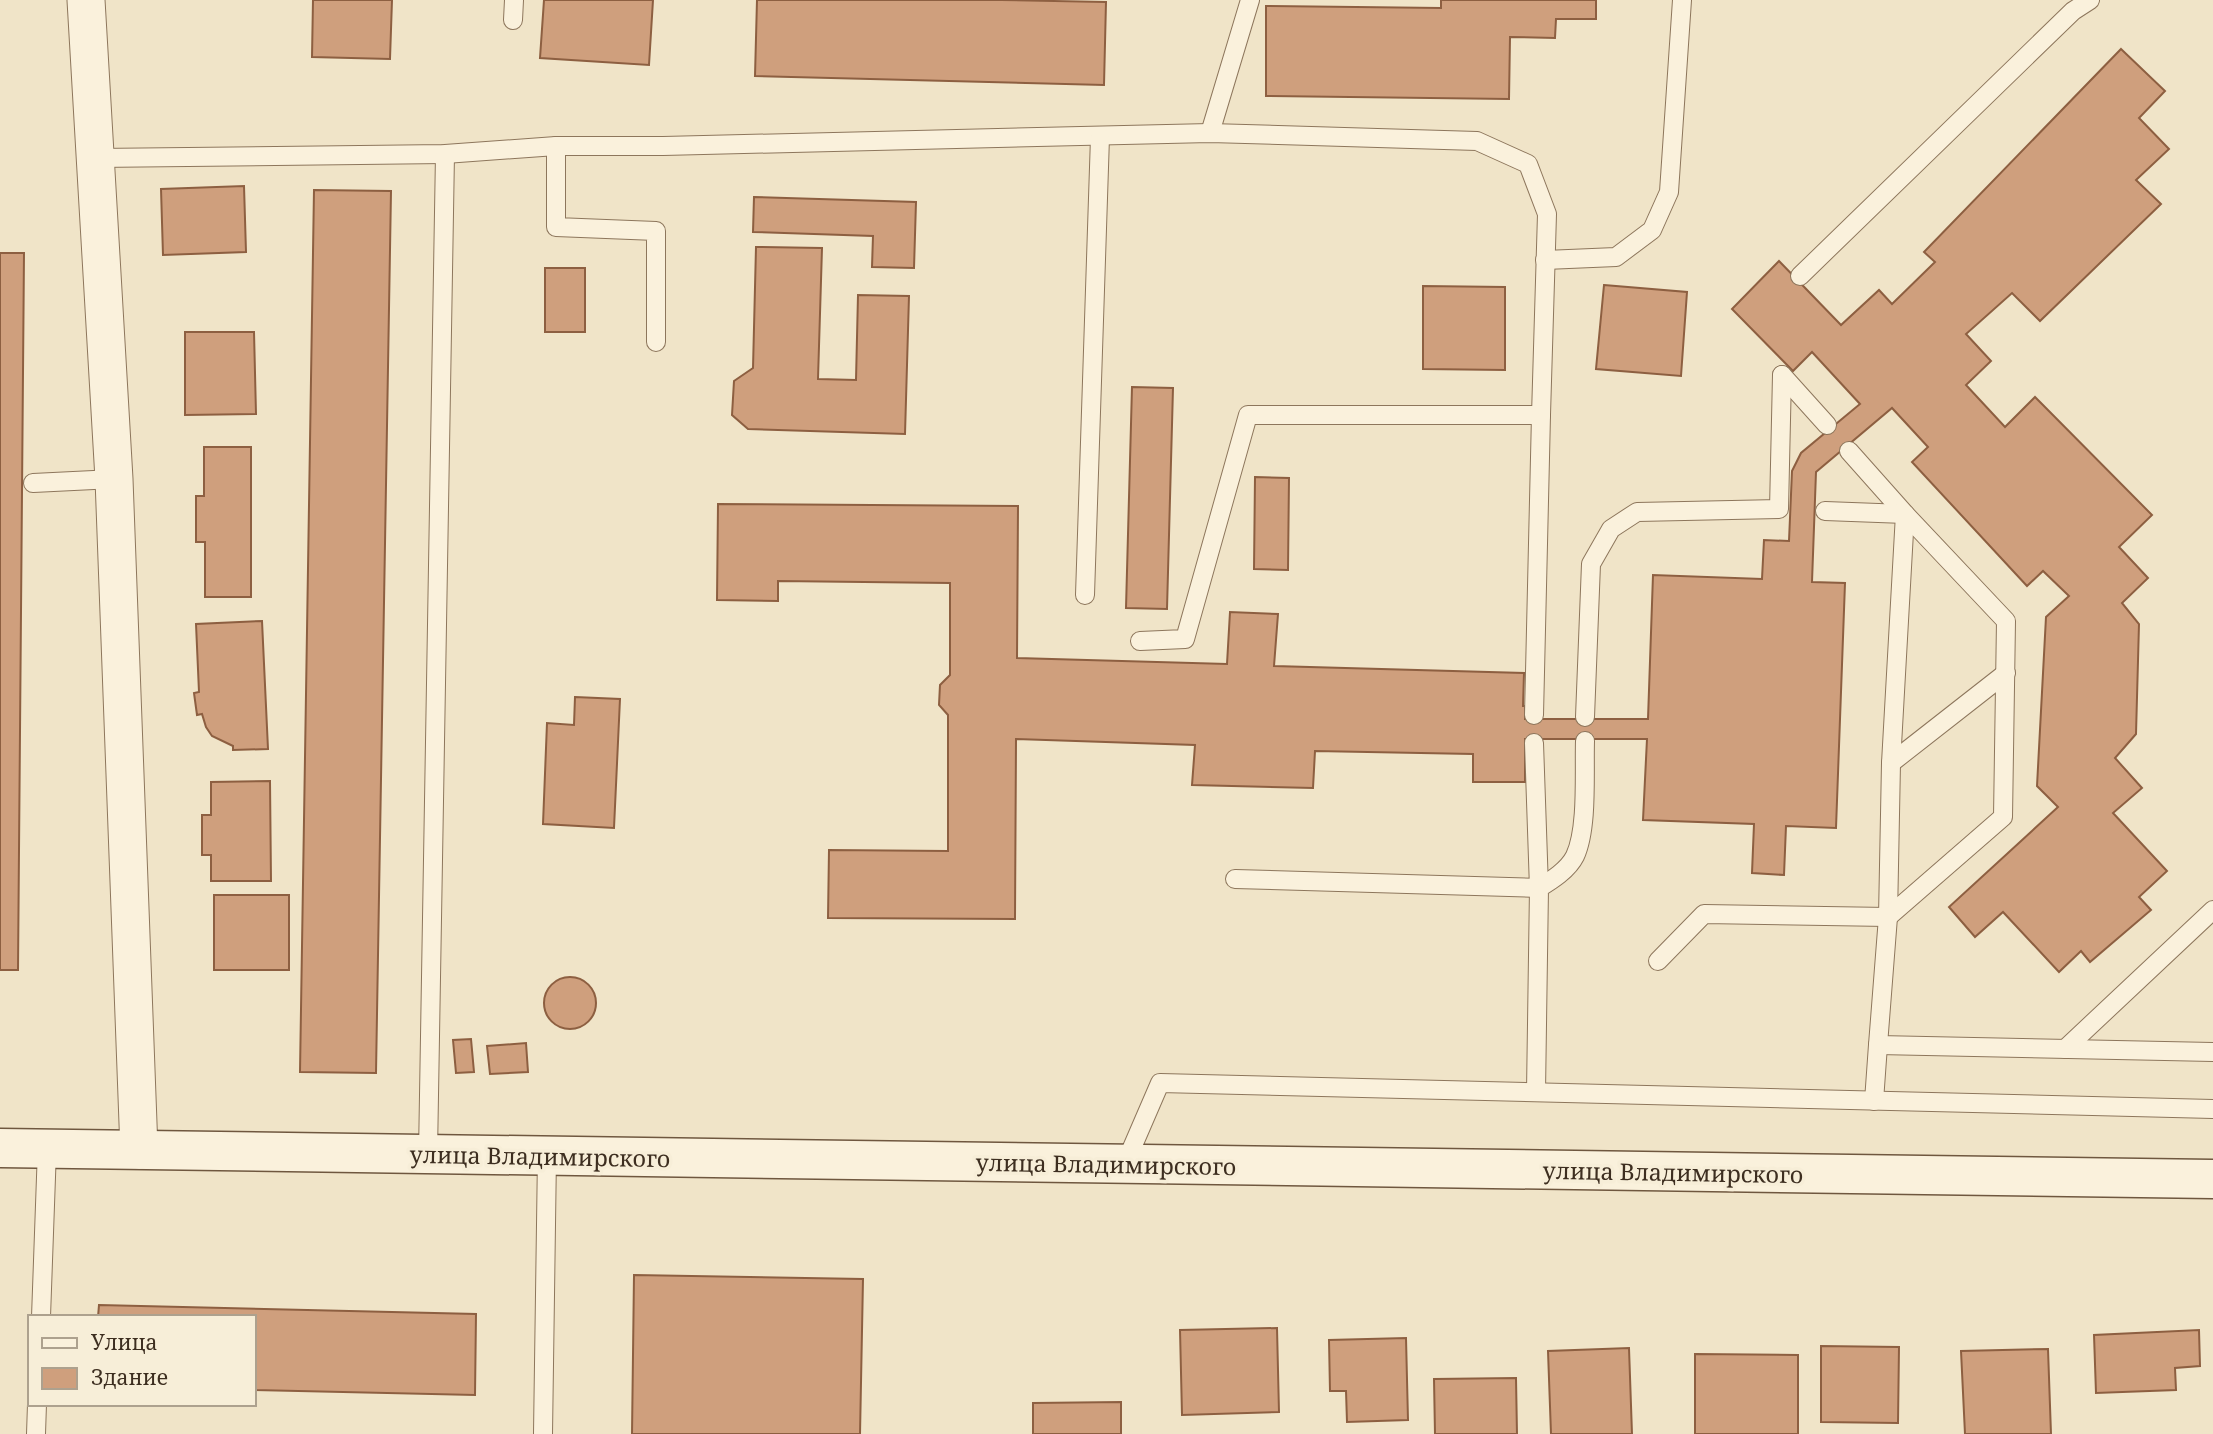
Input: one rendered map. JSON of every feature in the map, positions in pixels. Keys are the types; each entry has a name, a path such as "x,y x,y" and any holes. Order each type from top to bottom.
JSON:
{"street":[{"path":"86,0 114,479 139,1150"},
{"name":"улица Владимирского","path":"0,1148 2213,1180"}],"lane":[{"path":"513,20 514,0"},
{"path":"1210,133 1250,0"},
{"path":"1545,260 1616,257 1652,230 1669,192 1682,0"},
{"path":"1800,276 2073,11 2090,0"},
{"path":"96,158 445,153 556,146 1210,133 1476,141 1528,164 1547,214 1534,715"},
{"path":"1085,595 1100,136"},
{"path":"556,146 556,227 656,231 656,342"},
{"path":"428,1154 445,153"},
{"path":"1585,717 1591,564 1611,529 1637,512 1779,509 1782,375 1827,425"},
{"path":"1140,641 1185,639 1248,415 1541,415"},
{"path":"1658,961 1704,914 1888,917 2003,817 2007,621 1849,451"},
{"path":"33,484 114,479"},
{"path":"1825,511 1905,514"},
{"path":"1874,1101 1888,917 1892,763 1905,514"},
{"path":"1892,763 2007,673"},
{"path":"1235,879 1539,888 1556,878 1575,857 1583,831 1585,741"},
{"path":"1534,743 1539,888 1536,1092"},
{"path":"2065,1049 2213,910"},
{"path":"1878,1045 2213,1052"},
{"path":"1125,1164 1160,1083 2213,1109"},
{"path":"41,1315 47,1149"},
{"path":"543,1434 547,1155"},
{"path":"36,1434 37,1406"}],"building":[{"path":"313,0 392,0 390,59 312,57"},
{"path":"544,0 653,0 649,65 540,58"},
{"path":"757,0 1106,2 1104,85 755,76"},
{"path":"1441,0 1596,0 1596,19 1556,19 1555,38 1510,37 1509,99 1266,96 1266,6 1441,8"},
{"path":"2121,49 2165,91 2139,118 2169,149 2136,180 2161,204 2040,321 2012,293 1966,334 1991,361 1966,385 2005,427 2035,397 2152,515 2119,547 2148,578 2122,603 2139,624 2136,734 2115,758 2142,788 2113,813 2167,871 2139,897 2151,910 2090,962 2081,951 2059,972 2003,912 1975,937 1949,907 2058,807 2037,786 2046,617 2069,596 2043,571 2027,586 1912,462 1928,447 1892,408 1816,472 1812,582 1845,583 1836,828 1786,826 1784,875 1752,873 1754,824 1643,820 1647,739 1525,739 1525,782 1473,782 1473,754 1315,751 1313,788 1192,785 1195,745 1016,739 1015,919 828,918 829,850 948,851 948,715 939,705 940,685 950,675 950,583 778,581 778,601 717,600 718,504 1018,506 1017,658 1227,664 1230,612 1278,614 1274,666 1524,673 1525,719 1648,719 1653,575 1762,579 1764,540 1789,541 1792,471 1801,453 1860,404 1812,352 1793,371 1732,309 1779,261 1841,325 1879,290 1892,304 1935,262 1924,252"},
{"path":"244,186 246,252 163,255 161,189"},
{"path":"314,190 391,191 376,1073 300,1072"},
{"path":"754,197 916,202 914,268 872,267 873,236 753,232"},
{"path":"756,247 822,248 818,379 856,380 858,295 909,296 905,434 748,429 732,415 734,381 753,368"},
{"path":"0,253 24,253 18,970 0,970"},
{"path":"545,268 585,268 585,332 545,332"},
{"path":"1604,285 1687,292 1681,376 1596,369"},
{"path":"1423,286 1505,287 1505,370 1423,369"},
{"path":"185,332 254,332 256,414 185,415"},
{"path":"1132,387 1173,388 1167,609 1126,608"},
{"path":"204,447 251,447 251,597 205,597 205,542 196,542 196,496 204,496"},
{"path":"1255,477 1289,478 1288,570 1254,569"},
{"path":"262,621 268,749 233,750 233,746 212,736 202,714 197,715 194,693 199,692 196,624"},
{"path":"575,697 620,699 614,828 543,824 547,723 574,725"},
{"path":"270,781 271,881 211,881 211,855 202,855 202,815 211,815 211,782"},
{"path":"214,895 289,895 289,970 214,970"},
{"path":"570,977 580,979 588,985 594,993 594,1013 588,1021 580,1027 570,1029 560,1027 552,1021 546,1013 544,1003 546,993 552,985 560,979"},
{"path":"471,1039 474,1072 456,1073 453,1040"},
{"path":"526,1043 528,1072 490,1074 487,1046"},
{"path":"634,1275 863,1279 860,1434 632,1434"},
{"path":"99,1305 476,1314 475,1395 256,1390 256,1315 98,1315"},
{"path":"1277,1328 1279,1412 1182,1415 1180,1330"},
{"path":"2199,1330 2200,1366 2175,1368 2176,1390 2096,1393 2094,1335"},
{"path":"1406,1338 1408,1420 1347,1422 1346,1391 1330,1391 1329,1340"},
{"path":"1821,1346 1899,1347 1898,1423 1821,1422"},
{"path":"1629,1348 1632,1434 1551,1434 1548,1351"},
{"path":"2048,1349 2051,1434 1965,1434 1961,1351"},
{"path":"1695,1354 1798,1355 1798,1434 1695,1434"},
{"path":"1516,1378 1517,1434 1435,1434 1434,1379"},
{"path":"1121,1402 1121,1434 1033,1434 1033,1403"}]}
